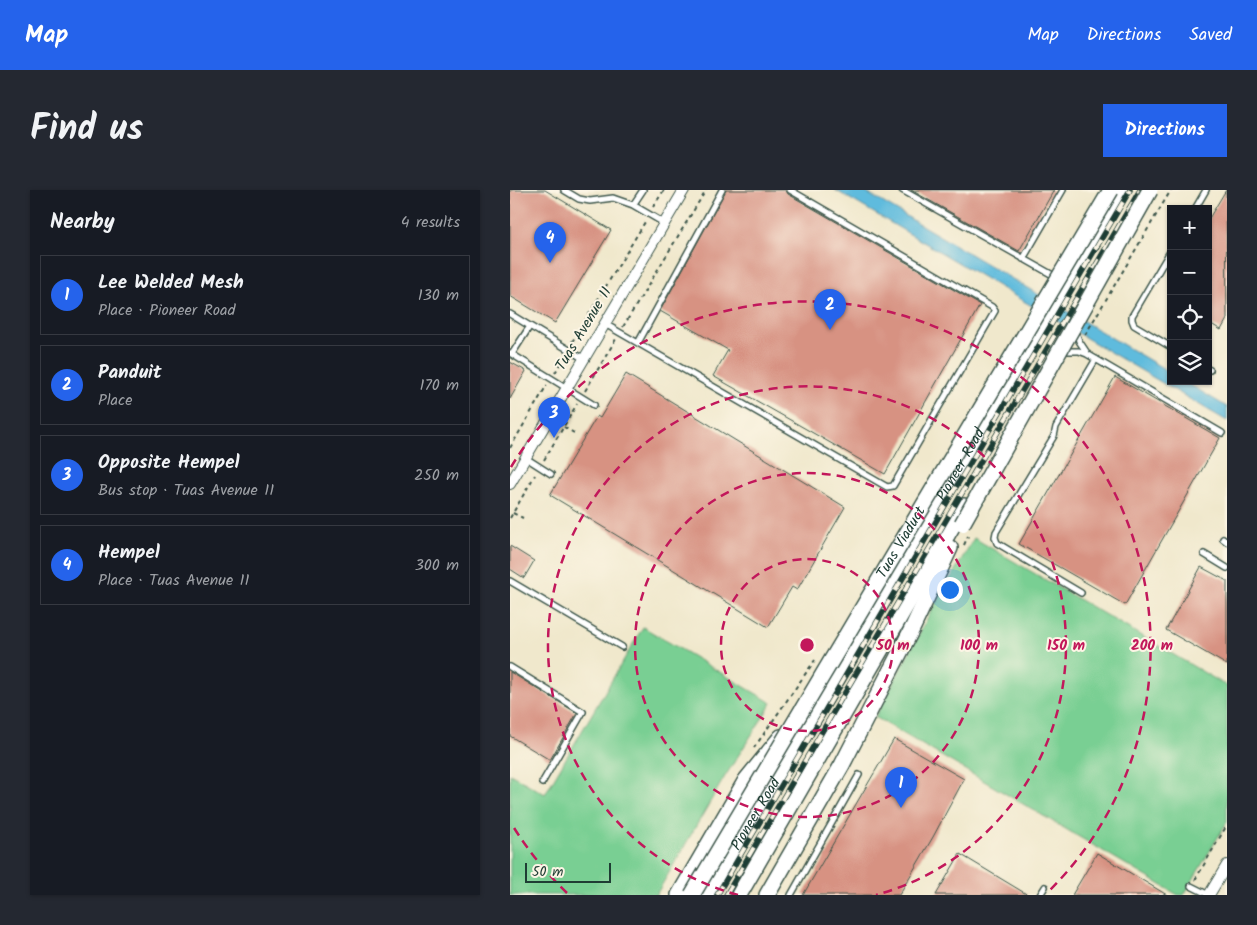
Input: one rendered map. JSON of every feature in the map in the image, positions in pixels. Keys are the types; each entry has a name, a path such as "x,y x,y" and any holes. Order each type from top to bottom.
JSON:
{"main road":[{"name":"Tuas Viaduct","path":"692,895 1111,190"},
{"name":"Pioneer Road","path":"708,895 846,664 1120,190"},
{"name":"Pioneer Road","path":"739,895 851,704 1146,190"},
{"path":"767,895 842,766 913,627 962,524 1150,190"},
{"path":"679,895 746,780 805,707 846,664"}],"street":[{"name":"Tuas Avenue 11","path":"510,484 684,190"},
{"path":"1209,895 1227,865"}],"lane":[{"path":"564,190 579,199 590,202 613,198 633,205 664,224"},
{"path":"633,205 643,190"},
{"path":"638,343 721,192 714,190"},
{"path":"605,324 887,487 893,486 995,311 992,307 790,190"},
{"path":"902,190 1023,259 1052,273 1066,284"},
{"path":"1023,259 1063,190"},
{"path":"1197,205 1206,190"},
{"path":"1167,257 1132,316 1134,325 1167,345"},
{"path":"510,314 584,359"},
{"path":"1072,318 1079,341 1087,354"},
{"path":"530,326 511,353 594,405"},
{"path":"1053,351 1079,351 1087,354 1222,433"},
{"path":"1081,593 997,543 994,538 1054,436 1056,427 1096,359"},
{"path":"526,458 552,474"},
{"path":"1204,554 1227,568"},
{"path":"510,581 622,647"},
{"path":"510,667 583,712 542,783"},
{"path":"791,895 860,775"},
{"path":"1192,886 1209,895"},
{"path":"1040,895 1045,887"}],"path":[{"path":"510,448 664,190"},
{"path":"510,518 706,190"},
{"path":"1082,340 1170,190"},
{"path":"564,427 574,434"},
{"path":"513,512 523,518"},
{"path":"1192,886 1227,825"}],"green space":[{"path":"974,538 1227,686 1227,822 1184,895 1178,895 875,717 930,613"},
{"path":"643,627 772,703 724,778 656,895 510,895 510,774 545,794"}],"water":[{"path":"835,190 862,190 1167,371 1167,385 1191,385 1227,407 1227,421"}],"building":[{"path":"510,190 545,190 611,230 555,323 510,296"},
{"path":"726,190 786,190 788,194 980,305 885,474 713,376 728,350 660,311"},
{"path":"911,190 1054,190 1019,251"},
{"path":"1226,190 1227,319 1221,330 1212,324 1212,213"},
{"path":"510,362 526,371 510,399"},
{"path":"626,374 845,507 797,590 792,587 768,627 550,495 597,416 600,418"},
{"path":"1115,377 1220,438 1125,605 1019,544"},
{"path":"510,546 534,561 524,578 510,569"},
{"path":"1201,567 1227,581 1227,665 1166,630"},
{"path":"510,672 577,713 550,760 510,736"},
{"path":"894,739 964,779 933,837 899,895 803,895"},
{"path":"1097,853 1167,895 1072,895"},
{"path":"960,854 1028,895 936,895"}],"railway":[{"path":"717,895 1130,190"},
{"path":"726,895 1140,190"}],"place":[{"name":"Hempel","path":"550,263"},
{"name":"Panduit","path":"830,330"},
{"name":"Opposite Hempel","path":"554,438"},
{"name":"Lee Welded Mesh","path":"901,808"}]}
